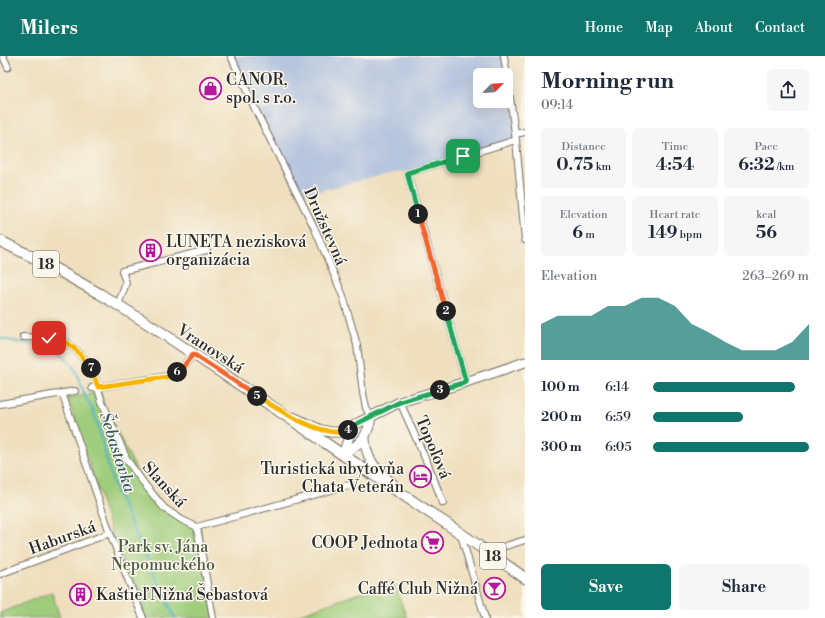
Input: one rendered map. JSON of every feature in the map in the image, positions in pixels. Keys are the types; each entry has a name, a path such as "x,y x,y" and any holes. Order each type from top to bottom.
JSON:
{"main road":[{"name":"Vranovská","path":"0,241 45,263 118,305 280,411 342,455 408,497 525,578"}],"street":[{"path":"1,56 8,67"},
{"name":"Družstevná","path":"231,56 257,113 316,230 343,296 358,345 363,393 366,408 371,416"},
{"path":"504,56 516,137 525,240"},
{"path":"466,382 407,173 516,137 525,132"},
{"path":"118,305 126,283 122,271 208,250"},
{"name":"Slanská","path":"23,337 49,338 66,342 77,351 92,368 95,387 127,460 144,485 164,508 182,520 197,527"},
{"path":"95,387 170,376 183,367 193,354"},
{"path":"280,411 321,430 340,432 400,402 525,362"},
{"path":"0,404 74,391"},
{"path":"62,393 110,533 143,618"},
{"name":"Topoľová","path":"400,402 429,467 443,503"},
{"path":"342,455 356,447 365,436 370,426 371,416"},
{"path":"342,455 352,427"},
{"path":"365,436 366,452 371,462 384,476 408,497"},
{"path":"213,618 197,527 349,485"},
{"name":"Haburská","path":"0,574 110,533"},
{"path":"461,533 485,618"},
{"path":"499,548 525,540"}],"shaded area":[{"path":"228,56 506,56 508,68 473,68 473,108 513,108 517,138 409,171 394,172 299,196"}],"green space":[{"name":"Park sv. Jána Nepomuckého","path":"101,392 103,404 143,483 162,504 200,528 214,618 145,618 112,535 68,398"},
{"path":"393,581 407,618 292,618 292,617"},
{"path":"52,592 60,618 0,618 0,613"}],"waterway":[{"name":"Šebastovka","path":"0,338 49,348 64,356 72,365 96,419 115,488 175,618"}],"place":[{"name":"CANOR, spol. s r.o.","path":"210,88"},
{"name":"LUNETA nezisková organizácia","path":"151,250"},
{"name":"Turistická ubytovňa Chata Veterán","path":"420,477"},
{"name":"COOP Jednota","path":"433,542"},
{"name":"Caffé Club Nižná","path":"494,588"},
{"name":"Kaštieľ Nižná Šebastová","path":"80,594"}],"route":[{"path":"49,338 66,342 77,351 92,368 98,387 170,376 179,371 193,354 280,411 321,430 331,432 346,431 358,423 400,402 466,382 407,173 463,156"}]}
